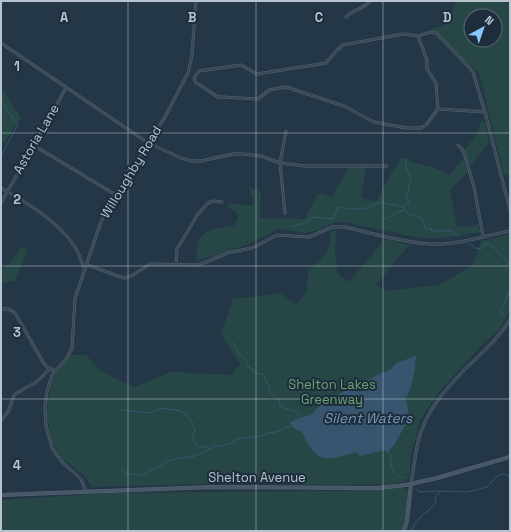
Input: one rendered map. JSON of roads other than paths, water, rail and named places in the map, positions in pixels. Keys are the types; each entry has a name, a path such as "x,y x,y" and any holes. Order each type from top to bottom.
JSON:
{"main road":[{"name":"Shelton Avenue","path":"1,495 211,487 361,488 411,484 510,457"},
{"path":"404,531 407,521 411,484"}],"street":[{"name":"Willoughby Road","path":"86,492 82,479 58,458 50,444 46,425 45,406 49,385 55,371 67,358 72,348 75,298 102,218 165,117 189,69 192,55 196,1"},
{"path":"346,17 350,12 364,8 370,1"},
{"path":"418,36 427,60 427,69 436,83 439,103 438,109 426,125 421,128 406,128 374,122 344,106 286,87 268,90 258,99 218,97 195,82 194,78 199,71 241,65 257,74 326,63 343,45 403,34 418,36 431,32 436,33 473,72 486,112 510,210"},
{"path":"1,43 148,143 181,158 192,161 201,161 233,154 243,154 261,156 280,163 304,166 387,166"},
{"name":"Astoria Lane","path":"1,203 66,88"},
{"path":"438,109 486,112"},
{"path":"285,213 280,163 286,131"},
{"path":"33,145 116,195"},
{"path":"458,145 464,153 474,187 483,236"},
{"path":"1,188 33,207 53,223 72,244 85,270"},
{"path":"176,265 177,249 198,214 208,203 213,201 222,202"},
{"path":"81,260 125,278 135,274 150,264 192,266 204,263 231,251 252,248 277,235 309,237 337,226 426,244 452,243 510,231"},
{"path":"1,309 9,310 14,313 38,354 50,369 55,371"},
{"path":"411,484 418,439 426,417 445,390 498,337 510,319"},
{"path":"1,421 9,410 14,395 35,383 50,369"}],"water":[{"name":"Silent Waters","path":"416,356 412,384 405,399 408,410 406,424 394,445 387,453 385,450 360,456 357,452 332,458 321,457 315,454 301,431 292,426 290,422 311,415 321,404 354,384 368,381 377,375 390,370 396,363"}],"waterway":[{"path":"1,101 18,124 1,156"},
{"path":"403,207 409,203 405,195 408,194 409,183 411,181 406,167 407,159"},
{"path":"291,227 302,224 315,217 333,219 338,207 347,209 367,209 380,202 403,207 408,214 421,218 427,230 431,228 432,231 451,231 459,237"},
{"path":"382,219 405,210"},
{"path":"469,243 475,248 481,249 486,243 490,244 510,264"},
{"path":"503,315 500,311 504,305 510,288"},
{"path":"232,342 236,350 245,359 248,367 251,368 253,372 264,375 267,384 270,386 270,392 279,400 280,406 296,412 299,414 299,418"},
{"path":"121,410 150,413 162,408 181,411 188,416 192,422 195,431 193,435 195,443 198,447 204,446 210,449 214,446 232,443 236,439 261,436 280,431 291,426"},
{"path":"121,469 126,474 143,475 155,468 160,467 166,462 195,456 209,449"},
{"path":"389,451 393,471 399,477 403,477"},
{"path":"416,489 419,492 467,492 487,487 498,475 504,474 510,477"},
{"path":"409,531 413,528 415,523 418,522 418,519 421,518 423,514 433,506 436,501 435,498 440,492"}],"park label":[{"name":"Shelton Lakes Greenway","path":"332,392"}]}
